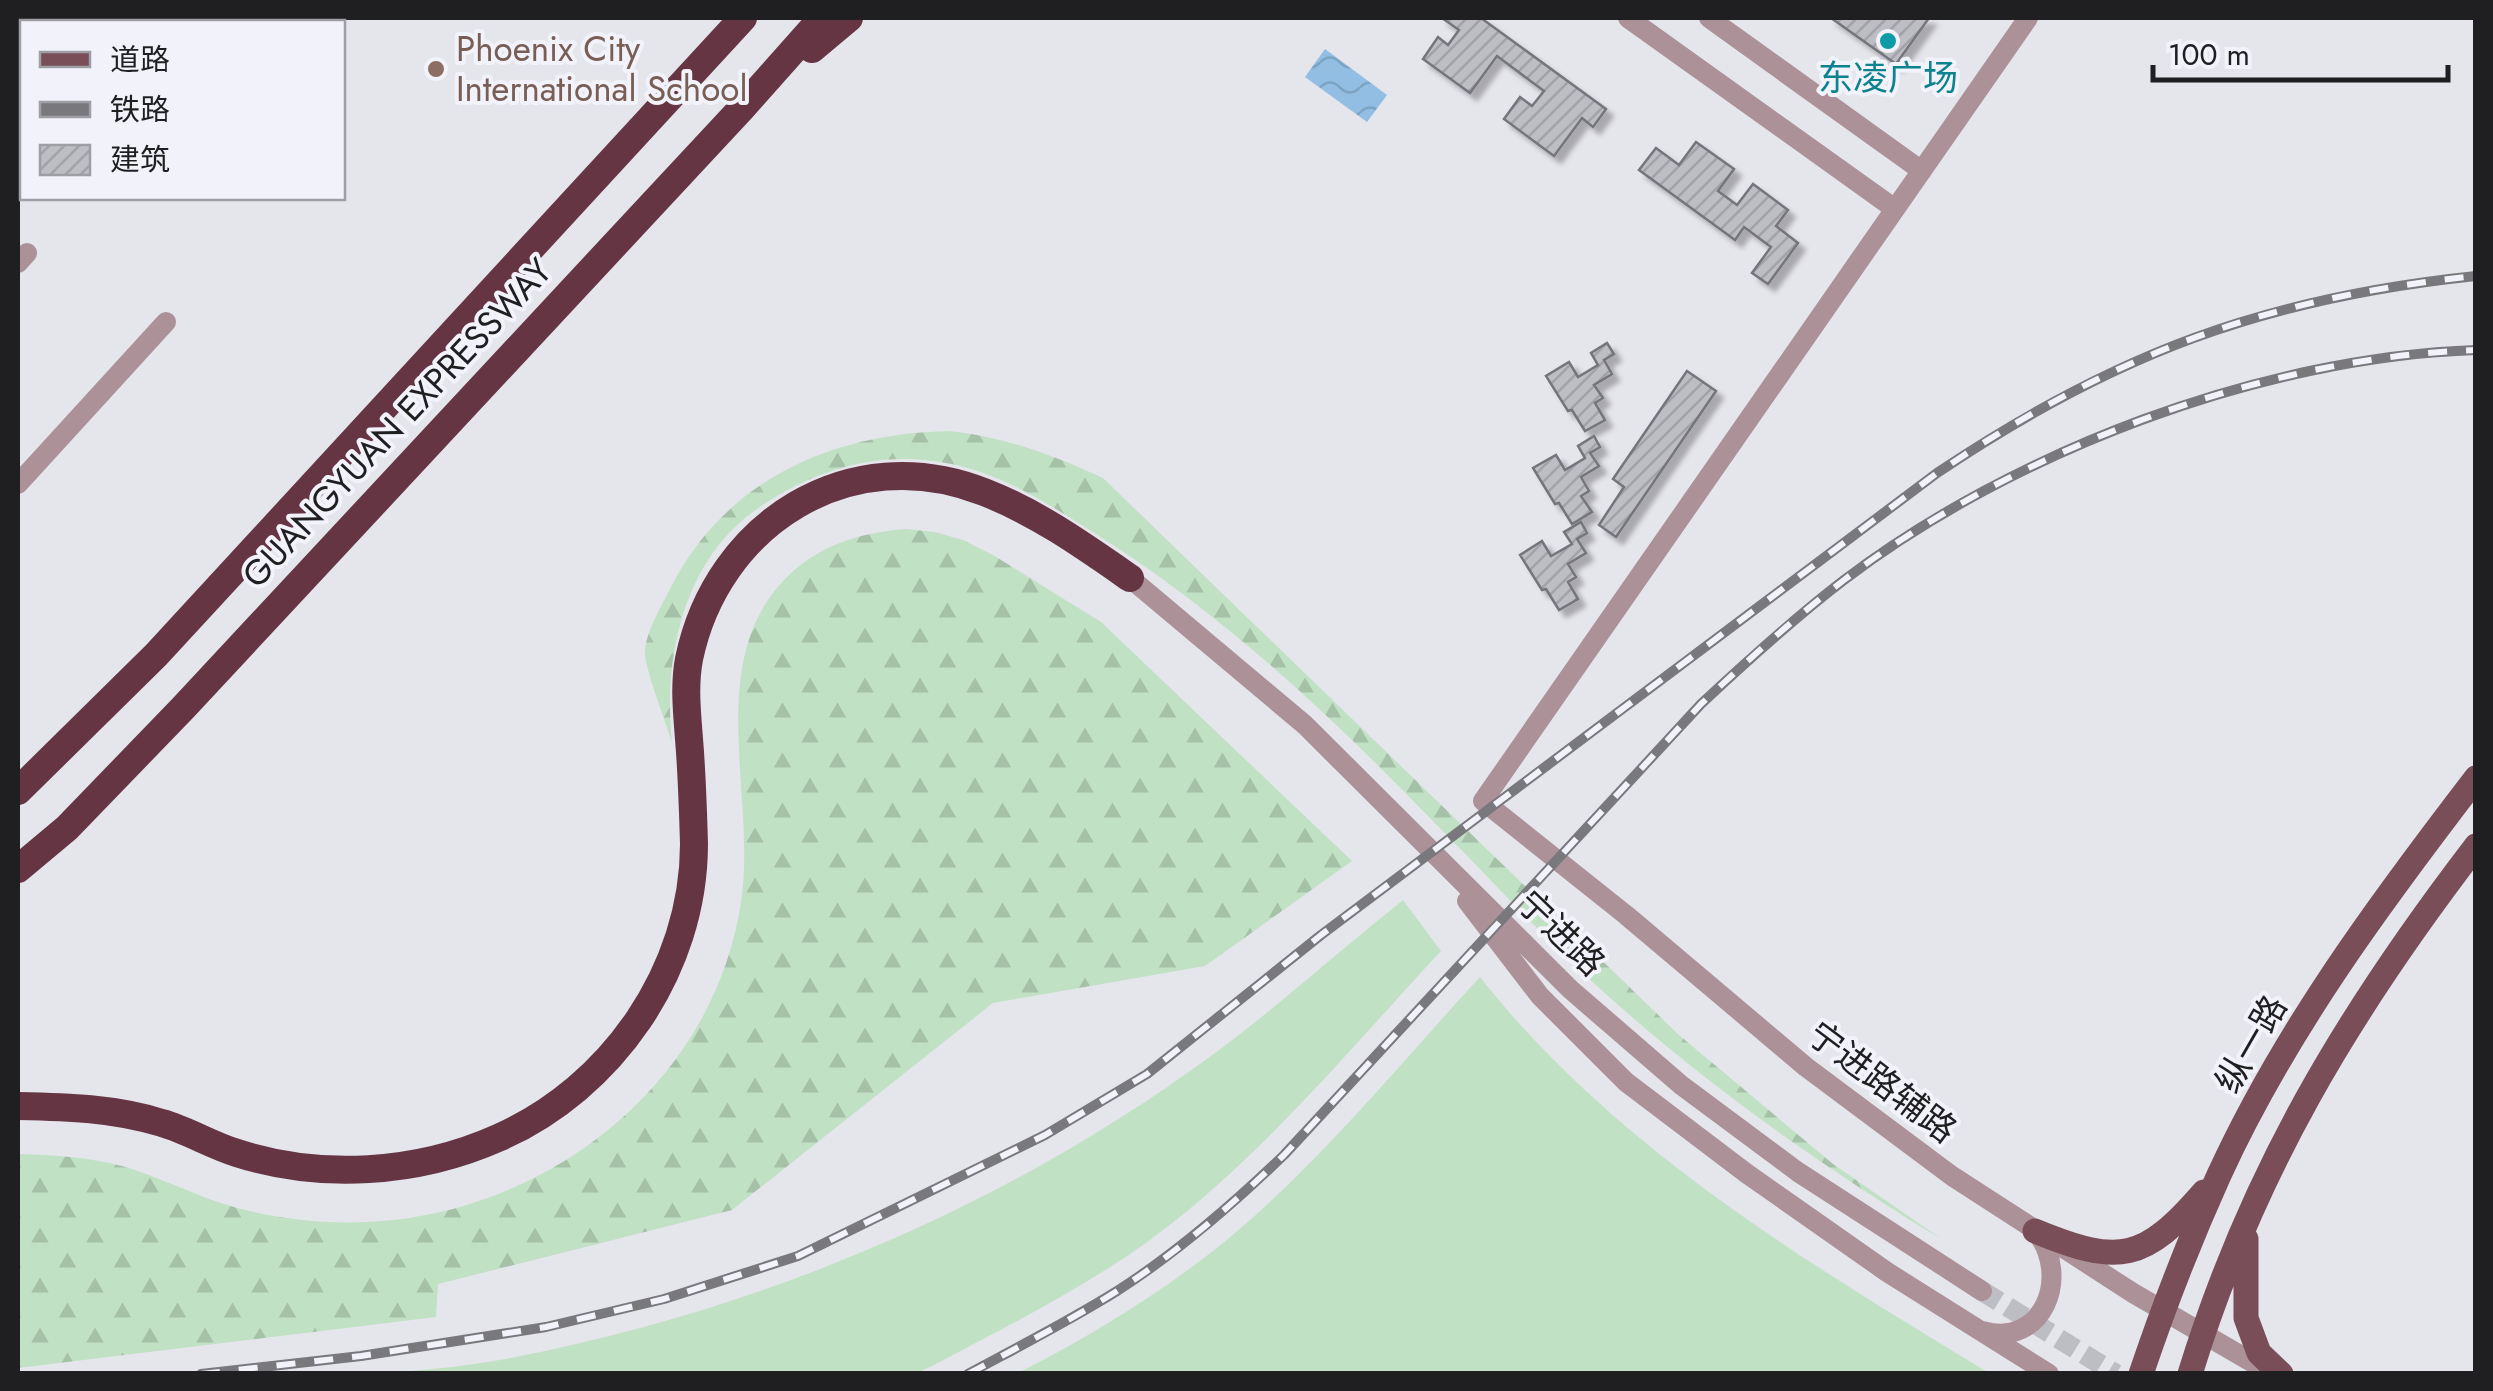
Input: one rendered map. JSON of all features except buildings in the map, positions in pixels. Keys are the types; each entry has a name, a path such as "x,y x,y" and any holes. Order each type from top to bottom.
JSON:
{"highway":[{"path":"632,139 733,18"},
{"name":"GUANGYUAN EXPRESSWAY","path":"18,790 156,655 743,18"},
{"name":"GUANGYUAN EXPRESSWAY","path":"18,869 67,828 183,708 822,18"},
{"path":"742,108 848,18"},
{"path":"18,1106 88,1107 162,1123 236,1152 310,1168 349,1170 424,1162 532,1122 606,1063 660,985 689,895 694,848 686,702 688,664 697,626 712,590 733,557 760,528 792,506 846,484 905,476 944,480 982,491 1018,508 1130,578"}],"main road":[{"name":"纵一路","path":"2141,1374 2220,1173 2319,995 2392,887 2476,778"},
{"path":"2190,1374 2258,1190 2354,1017 2476,846"},
{"path":"2035,1231 2098,1253 2126,1252 2153,1243 2175,1225 2220,1173"},
{"path":"2258,1190 2246,1240 2246,1318 2259,1352 2282,1374"}],"street":[{"path":"1628,18 1895,209 2028,18"},
{"path":"1709,18 1922,171"},
{"name":"宁进路辅路","path":"1895,209 1483,801 1806,1067 1952,1176 2035,1231 2272,1374"},
{"path":"18,484 166,322"},
{"name":"宁进路","path":"1130,578 1262,686 1414,831 1570,989 1681,1085 1813,1182 1982,1291"},
{"path":"1414,831 1540,996 1626,1082 1819,1225 2049,1374"},
{"path":"1972,1326 1988,1333 2018,1330 2046,1303 2053,1285 2053,1265 2047,1246 2035,1231"}],"green space":[{"path":"950,431 1028,448 1103,478 1679,1035 1833,1164 1943,1240 1758,1117 1627,1013 1388,775 1223,626 1135,559 1002,480 946,463 896,459 847,466 823,474 757,509 711,555 683,614 671,678 672,743 649,673 646,646 670,589 693,551 720,518 752,491 824,453 865,441"},
{"path":"905,529 963,540 1101,622 1352,861 1205,966 993,1003 732,1210 438,1284 436,1317 18,1368 18,1154 122,1166 221,1203 263,1214 328,1222 372,1222 456,1208 515,1187 571,1157 621,1119 664,1074 700,1022 726,965 741,902 744,862 739,692 745,652 759,615 783,581 824,550 854,538"},
{"path":"1403,900 1441,951 1266,1139 1190,1208 1124,1258 932,1366 914,1374 393,1373 505,1359 694,1312 787,1282 966,1205 1135,1109 1263,1016"},
{"path":"1480,977 1590,1095 1652,1148 1783,1244 1989,1373 1018,1373 1146,1299 1254,1217 1354,1117"}],"water":[{"path":"1325,49 1387,95 1367,122 1305,77"}],"tunnel":[{"path":"1982,1291 2116,1374"}],"railway":[{"path":"201,1374 361,1356 546,1327 664,1299 798,1256 1045,1135 1147,1074 1321,935 1937,473 2002,431 2129,364 2193,338 2327,299 2476,276"},
{"path":"968,1374 1140,1276 1245,1192 1284,1155 1701,704 1825,595 1911,533 2062,452 2143,419 2311,371 2394,357 2476,350"}],"place":[{"name":"东凌广场","path":"1888,41"},
{"name":"Phoenix City International School","path":"436,69"}]}
